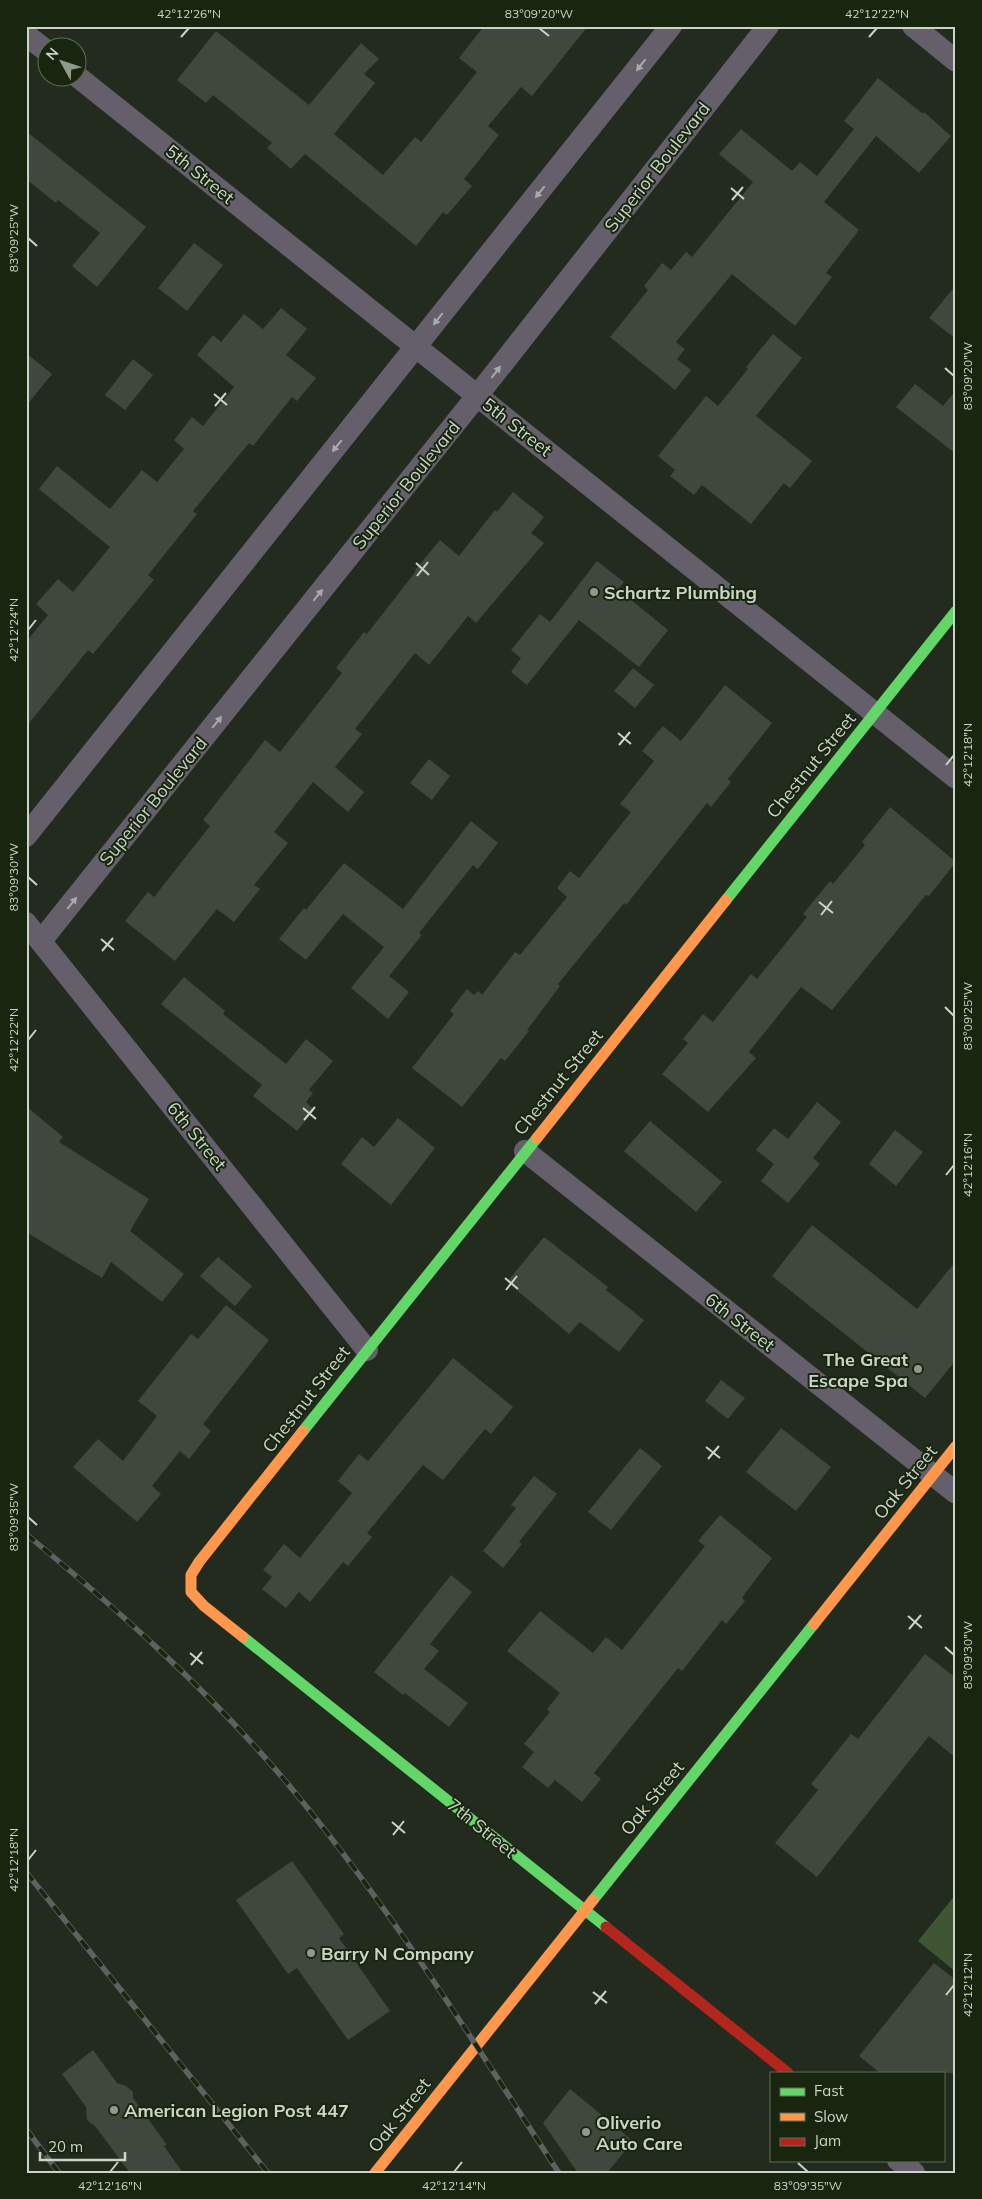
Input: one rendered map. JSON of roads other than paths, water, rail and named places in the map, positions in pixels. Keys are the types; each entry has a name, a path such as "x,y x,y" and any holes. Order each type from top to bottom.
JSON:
{"street":[{"path":"26,836 671,26"},
{"name":"Superior Boulevard","path":"41,942 477,396 768,26"},
{"path":"913,26 956,61"},
{"path":"26,35 38,44"},
{"name":"5th Street","path":"88,84 956,778"},
{"name":"Chestnut Street","path":"191,1575 198,1562 956,611"},
{"name":"6th Street","path":"26,923 368,1350"},
{"name":"6th Street","path":"525,1152 956,1493"},
{"name":"Oak Street","path":"375,2173 956,1446"},
{"name":"7th Street","path":"191,1575 191,1592 204,1606 787,2072"},
{"path":"900,2162 914,2173"}],"railway":[{"path":"26,1534 127,1620 191,1680 282,1777 357,1872 392,1921 559,2173"},
{"path":"26,1872 268,2173"},
{"path":"26,2129 59,2173"}],"place":[{"name":"Schartz Plumbing","path":"594,592"},
{"name":"The Great Escape Spa","path":"918,1369"},
{"name":"Barry N Company","path":"311,1953"},
{"name":"American Legion Post 447","path":"114,2110"},
{"name":"Oliverio Auto Care","path":"586,2132"}]}
